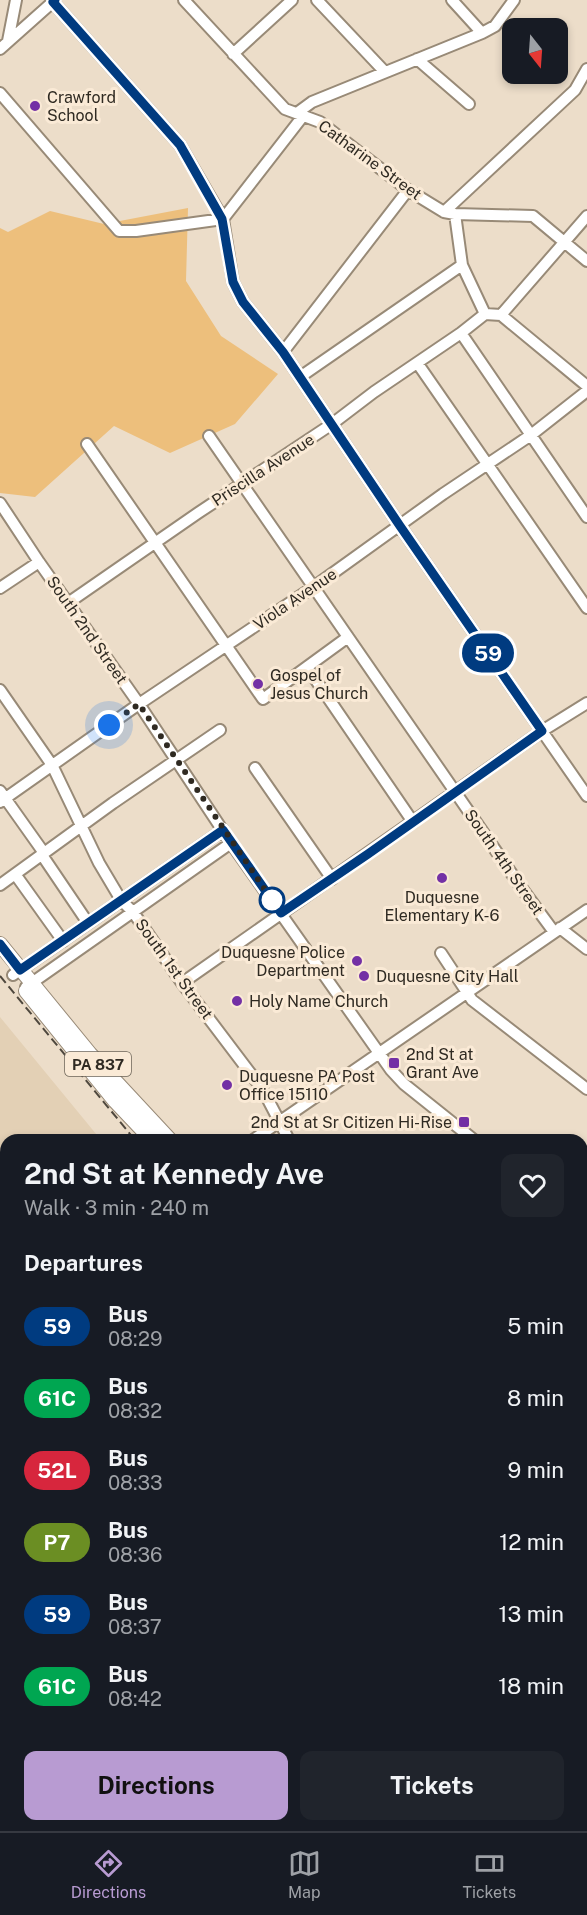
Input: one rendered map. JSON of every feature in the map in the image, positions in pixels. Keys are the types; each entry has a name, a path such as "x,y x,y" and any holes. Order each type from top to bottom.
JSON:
{"main road":[{"name":"PA 837","path":"0,944 17,972 115,1101 146,1134"},
{"name":"PA 837","path":"0,959 17,972"},
{"name":"PA 837","path":"28,986 164,1134"}],"street":[{"path":"4,45 16,0"},
{"name":"Catharine Street","path":"184,0 285,109 320,122 408,190 449,213 533,216 587,261"},
{"path":"233,54 292,0"},
{"path":"317,0 384,71"},
{"path":"452,0 482,33"},
{"path":"0,93 119,231 136,231 222,219 300,114 312,102 482,33 495,26 514,0"},
{"path":"4,45 54,1 180,145 222,219 233,282 243,302 283,352 587,796"},
{"path":"417,59 469,104"},
{"path":"587,69 575,90 449,213 462,265 485,314 501,315 587,388"},
{"path":"283,352 408,190"},
{"path":"501,315 587,216"},
{"path":"300,377 462,265"},
{"name":"Priscilla Avenue","path":"68,603 332,424 485,314"},
{"path":"461,333 587,517"},
{"path":"418,364 587,608"},
{"name":"Viola Avenue","path":"2,797 315,586 531,435 587,388"},
{"name":"South 4th Street","path":"209,436 315,586 523,890 557,930 587,949"},
{"path":"87,444 263,699 348,637"},
{"name":"South 2nd Street","path":"0,503 139,704 231,843 379,1053 404,1084 466,1134"},
{"path":"0,588 39,562"},
{"path":"307,668 412,822"},
{"name":"South 1st Street","path":"0,690 52,765 99,863 121,900 133,912 182,983 263,1090 286,1134"},
{"path":"182,983 542,731 587,703"},
{"path":"0,885 220,730"},
{"path":"255,768 332,879"},
{"path":"2,797 88,923"},
{"path":"17,972 223,830"},
{"path":"28,986 231,843"},
{"path":"15,874 63,941"},
{"path":"262,1134 587,910"},
{"path":"441,953 472,1000 587,1089"}],"shaded area":[{"path":"188,208 186,281 221,336 278,374 235,424 170,453 114,426 35,497 0,493 0,228 8,232 50,211 104,224"},
{"path":"0,1017 96,1134 0,1134"}],"railway":[{"path":"0,976 130,1134"}],"bus line":[{"name":"59","path":"0,944 20,970 223,830 281,913 542,731 283,352 243,302 233,282 222,219 180,145 53,2 55,0"}],"place":[{"name":"Crawford School","path":"35,106"},
{"name":"Gospel of Jesus Church","path":"258,684"},
{"name":"Duquesne Elementary K-6","path":"442,878"},
{"name":"Duquesne Police Department","path":"357,961"},
{"name":"Duquesne City Hall","path":"364,976"},
{"name":"Holy Name Church","path":"237,1001"},
{"name":"2nd St at Grant Ave","path":"394,1063"},
{"name":"Duquesne PA Post Office 15110","path":"227,1085"},
{"name":"2nd St at Sr Citizen Hi-Rise","path":"464,1122"}],"route":[{"path":"109,725 139,704 231,843 272,900"}]}
